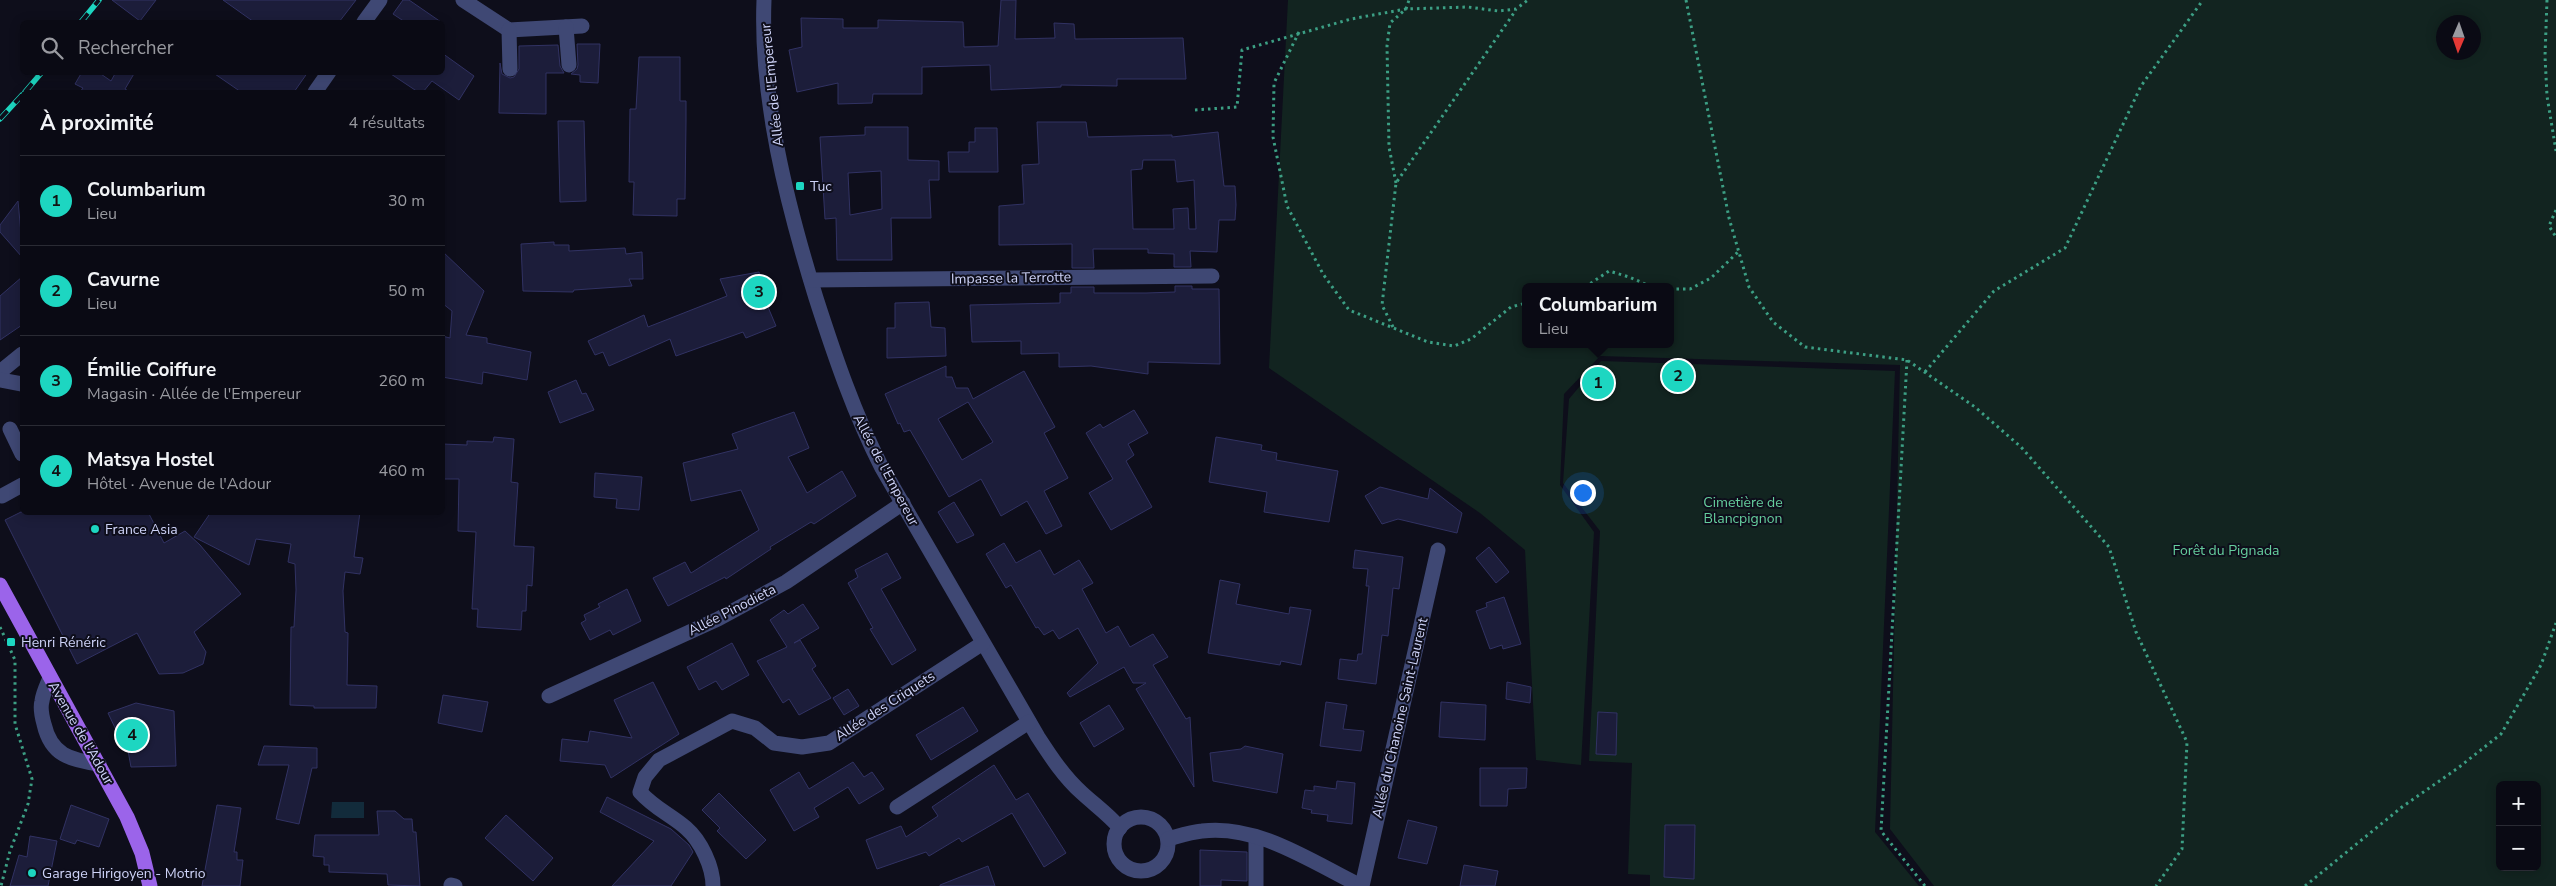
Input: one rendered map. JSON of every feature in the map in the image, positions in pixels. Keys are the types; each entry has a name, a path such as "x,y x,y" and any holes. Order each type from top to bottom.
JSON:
{"main road":[{"name":"Avenue de l'Adour","path":"0,585 128,817 142,853 150,886"}],"street":[{"path":"365,20 380,0"},
{"path":"463,0 509,30 582,26"},
{"name":"Allée de l'Empereur","path":"764,0 767,63 776,138 793,216 841,377 863,430 1029,722 1063,774 1082,793 1106,812 1120,828"},
{"path":"566,27 568,65"},
{"path":"509,30 510,69"},
{"path":"316,90 327,75"},
{"name":"Impasse la Terrotte","path":"811,280 1212,276"},
{"path":"0,372 20,356"},
{"path":"0,380 20,384"},
{"path":"11,429 20,449"},
{"path":"2,496 20,486"},
{"name":"Allée Pinodieta","path":"549,696 718,619 786,582 903,503"},
{"name":"Allée du Chanoine Saint-Laurent","path":"1361,886 1438,550"},
{"name":"Allée des Criquets","path":"713,886 708,860 687,829 652,805 640,792 645,777 659,760 732,721 755,728 774,743 802,747 830,742 983,643"},
{"path":"50,678 41,702 46,735 53,747 66,756 80,762 99,764"},
{"path":"897,807 1029,722"},
{"path":"1142,817 1154,820 1163,828 1168,839 1168,851 1163,861 1144,879 1126,866 1115,852 1114,839 1120,828 1129,820 1142,817"},
{"path":"1168,839 1201,831 1228,830 1268,840 1361,886"},
{"path":"1256,837 1256,886"}],"path":[{"path":"1393,327 1382,305 1396,184 1389,147 1387,46 1390,23 1406,10 1410,0"},
{"path":"1396,184 1516,9 1528,0"},
{"path":"1686,0 1711,134 1739,251 1749,286 1773,322 1805,347 1907,360 1975,407 2021,447 2109,547 2136,632 2187,742 2182,849 2156,886"},
{"path":"1924,372 1994,291 2065,248 2141,86 2203,0"},
{"path":"2547,0 2547,86 2556,151"},
{"path":"1195,110 1237,107 1242,50 1299,32 1351,19 1406,10 1468,7 1498,11 1516,9"},
{"path":"1299,32 1274,83 1273,137 1287,206 1323,274 1350,310 1428,342 1454,346 1472,339 1512,307 1522,304"},
{"path":"2556,210 2549,226 2556,237"},
{"path":"1674,289 1690,289 1711,278 1739,251"},
{"path":"1591,283 1609,271 1643,283"},
{"path":"1907,360 1881,831 1924,886"},
{"path":"2305,886 2402,807 2458,768 2502,734 2541,665 2556,623"},
{"path":"0,627 15,660 15,724 32,779 30,798 10,851 1,886"}],"green space":[{"name":"Forêt du Pignada","path":"1288,0 2556,0 2556,886 1934,886 1890,829 1900,365 1600,356 1564,394 1560,485 1594,532 1581,765 1536,760 1525,550 1480,513 1269,368"},
{"name":"Cimetière de Blancpignon","path":"1601,361 1895,371 1875,832 1919,886 1650,886 1650,875 1628,874 1632,763 1589,761 1600,531 1563,483 1569,399"}],"water":[{"path":"332,802 364,802 364,818 331,818"}],"building":[{"path":"112,0 156,0 141,20"},
{"path":"223,0 356,0 341,20 251,20"},
{"path":"403,0 409,0 438,20 402,20 393,14"},
{"path":"1001,0 1016,0 1015,39 1055,38 1054,23 1074,24 1075,39 1183,38 1186,79 1117,79 1117,86 1061,85 1061,87 991,90 990,65 922,67 922,94 873,94 872,103 838,104 838,83 797,92 789,50 802,47 801,18 843,19 843,28 878,28 878,20 963,22 964,47 998,46"},
{"path":"577,44 600,44 598,83 580,82 580,75 571,74 577,69 578,65"},
{"path":"558,45 560,66 564,73 546,73 546,114 499,113 500,63 502,74 510,78 514,77 519,69 519,46"},
{"path":"445,55 474,76 459,100 432,81 425,90 415,90 392,75 445,75"},
{"path":"639,57 680,57 680,101 686,101 685,199 677,199 677,216 633,215 634,182 629,182 630,109 636,109"},
{"path":"80,75 102,75 111,81 114,75 133,75 125,89 127,90 82,90 83,88 75,84"},
{"path":"216,75 306,75 295,90 238,90"},
{"path":"558,121 584,121 586,201 560,202"},
{"path":"1037,122 1086,122 1088,137 1172,135 1172,137 1218,132 1224,186 1235,186 1235,220 1219,220 1217,252 1190,251 1191,267 1174,267 1174,254 1148,253 1148,249 1093,249 1094,268 1072,268 1072,244 999,245 999,206 1024,204 1022,165 1039,164","holes":["1143,160 1175,160 1177,182 1194,180 1196,229 1189,229 1188,208 1173,209 1174,229 1133,229 1131,170 1142,169"]},
{"path":"865,127 908,127 908,160 939,161 939,180 929,180 931,218 891,218 892,260 837,260 836,218 825,219 820,137 865,135","holes":["881,171 882,209 850,215 848,173"]},
{"path":"975,128 997,128 998,172 949,172 948,152 969,152 969,142 975,142"},
{"path":"18,201 20,255 0,232 0,225"},
{"path":"554,242 554,245 569,245 569,251 625,248 626,254 642,252 643,279 629,279 632,286 574,290 573,292 523,291 521,244"},
{"path":"445,254 484,291 466,335 487,338 487,343 531,352 527,380 483,372 482,384 445,378 445,337 450,338 452,311 445,305"},
{"path":"759,272 770,298 765,300 776,326 746,338 743,332 676,356 670,339 609,366 603,352 595,355 588,341 644,315 648,327 727,296 720,279"},
{"path":"20,279 20,326 0,340 0,296"},
{"path":"1175,286 1192,286 1192,289 1219,289 1220,364 1148,362 1148,374 1091,366 1059,367 1059,353 1021,354 1021,341 972,342 970,305 1060,303 1060,293 1071,293 1071,287 1094,287 1094,293 1146,293 1175,292"},
{"path":"929,302 931,327 945,328 946,356 887,358 887,328 895,328 895,303"},
{"path":"946,366 946,377 952,377 956,388 968,388 973,399 1024,371 1055,427 1044,433 1068,478 1044,491 1062,526 1046,534 1027,501 1001,516 981,479 949,497 910,430 904,432 900,423 898,424 885,394","holes":["968,402 993,442 962,460 938,419"]},
{"path":"576,380 582,394 586,393 594,410 560,423 548,392"},
{"path":"1134,410 1148,433 1128,444 1134,455 1126,461 1152,507 1111,530 1089,493 1113,479 1086,433 1100,424 1103,428"},
{"path":"794,412 809,448 788,457 807,493 842,471 856,496 814,524 811,522 770,547 771,549 726,579 725,577 668,606 653,578 685,562 691,573 759,530 741,490 691,501 683,463 738,449 732,434"},
{"path":"494,437 514,439 511,482 518,483 514,546 534,547 532,586 527,585 526,611 522,611 521,630 477,627 478,609 472,609 476,532 458,531 459,479 445,479 445,444 467,445 467,441 493,442"},
{"path":"1216,437 1262,445 1261,450 1277,453 1276,460 1338,471 1329,522 1264,512 1267,492 1209,482"},
{"path":"595,473 642,477 639,510 616,508 617,499 594,497"},
{"path":"1380,487 1428,499 1430,488 1462,513 1457,533 1398,519 1382,524 1365,496"},
{"path":"954,502 974,535 957,543 938,512"},
{"path":"20,512 20,515 150,515 164,543 185,531 200,545 241,594 194,632 206,652 203,664 183,673 159,674 137,633 77,664 5,520"},
{"path":"209,515 360,515 354,557 363,558 360,574 345,572 343,591 345,632 348,633 347,685 377,686 376,708 314,708 314,706 290,705 291,627 294,627 296,590 295,564 288,562 291,544 256,539 249,565 194,537"},
{"path":"1004,543 1016,563 1040,550 1054,575 1079,560 1093,583 1082,589 1106,633 1118,626 1130,647 1153,634 1168,657 1153,665 1186,719 1190,717 1194,787 1136,689 1146,683 1133,683 1124,667 1070,697 1067,693 1098,663 1078,628 1059,639 1053,630 1044,635 1038,627 1036,628 1011,585 1006,588 986,554"},
{"path":"1489,547 1509,572 1496,583 1476,558"},
{"path":"1355,550 1403,557 1399,589 1393,588 1388,636 1382,635 1376,684 1338,679 1340,659 1357,661 1358,654 1362,654 1369,586 1366,586 1368,569 1353,568"},
{"path":"887,553 901,578 881,589 916,650 892,665 870,629 873,628 848,583 858,577 855,570"},
{"path":"1220,580 1240,584 1236,604 1289,614 1290,607 1311,610 1301,665 1281,661 1280,665 1208,653"},
{"path":"627,589 641,621 613,635 610,630 590,640 581,623 586,620 584,615 600,607 598,604"},
{"path":"1504,597 1521,644 1503,649 1502,645 1490,649 1476,611 1487,607 1486,603"},
{"path":"803,604 819,628 794,643 800,640 816,666 812,669 831,698 799,715 789,699 783,703 757,661 787,647 770,620 784,610 788,614"},
{"path":"732,643 749,675 722,690 716,681 699,690 687,667"},
{"path":"653,682 679,734 611,778 605,765 560,761 562,739 588,742 590,731 632,738 614,700"},
{"path":"1507,682 1531,687 1530,703 1506,699"},
{"path":"848,689 859,706 844,715 833,698"},
{"path":"443,695 488,702 482,732 438,723"},
{"path":"1326,702 1347,705 1343,729 1364,731 1361,751 1320,746"},
{"path":"1441,702 1486,705 1485,740 1439,737"},
{"path":"136,703 174,711 176,766 131,767 124,729 117,732 108,713"},
{"path":"1109,705 1124,729 1094,747 1080,723"},
{"path":"963,707 978,731 931,760 916,735"},
{"path":"1598,712 1617,713 1616,755 1596,754"},
{"path":"264,746 317,748 317,768 312,768 299,824 276,819 289,765 258,765"},
{"path":"1245,746 1283,754 1277,793 1213,781 1210,753 1241,749"},
{"path":"853,762 864,777 872,772 884,789 859,804 848,787 814,808 819,817 794,831 770,790 799,772 809,789"},
{"path":"994,765 1016,800 1028,793 1066,853 1044,867 1012,813 962,842 959,838 929,856 926,852 877,869 866,840 901,826 906,837 938,816 932,807"},
{"path":"1480,768 1527,768 1526,788 1508,789 1507,806 1480,806"},
{"path":"1337,781 1355,783 1352,824 1327,821 1328,815 1311,813 1312,810 1302,808 1305,790 1314,791 1314,786 1336,789"},
{"path":"719,793 766,840 746,859 717,831 720,828 702,810"},
{"path":"607,797 671,829 689,845 693,852 671,886 612,886 654,841 600,812"},
{"path":"71,805 109,819 99,847 77,840 75,844 60,839"},
{"path":"217,805 241,808 234,852 237,852 237,860 243,860 240,886 202,886"},
{"path":"377,811 395,811 404,819 412,819 413,832 416,832 420,886 388,885 387,874 329,872 329,865 324,865 324,857 313,856 315,835 379,835"},
{"path":"506,815 553,858 533,881 485,838"},
{"path":"1408,820 1437,827 1427,864 1398,858"},
{"path":"1665,825 1695,825 1694,879 1664,877"},
{"name":"Garage Hirigoyen - Motrio","path":"30,836 57,841 48,886 10,886 19,855 27,857"},
{"path":"1200,850 1247,852 1247,881 1221,880 1221,886 1200,886"},
{"path":"1464,865 1498,871 1495,886 1460,886"},
{"path":"988,866 995,886 940,886 940,885"}],"railway":[{"path":"83,20 99,0"},
{"path":"27,90 39,75"},
{"path":"0,119 20,97"}],"place":[{"name":"Tuc","path":"800,186"},
{"name":"Émilie Coiffure","path":"759,292"},
{"name":"Cavurne","path":"1678,376"},
{"name":"Columbarium","path":"1598,383"},
{"name":"France Asia","path":"95,529"},
{"name":"Henri Rénéric","path":"11,642"},
{"name":"Matsya Hostel","path":"132,735"},
{"name":"Garage Hirigoyen - Motrio","path":"32,873"}]}
